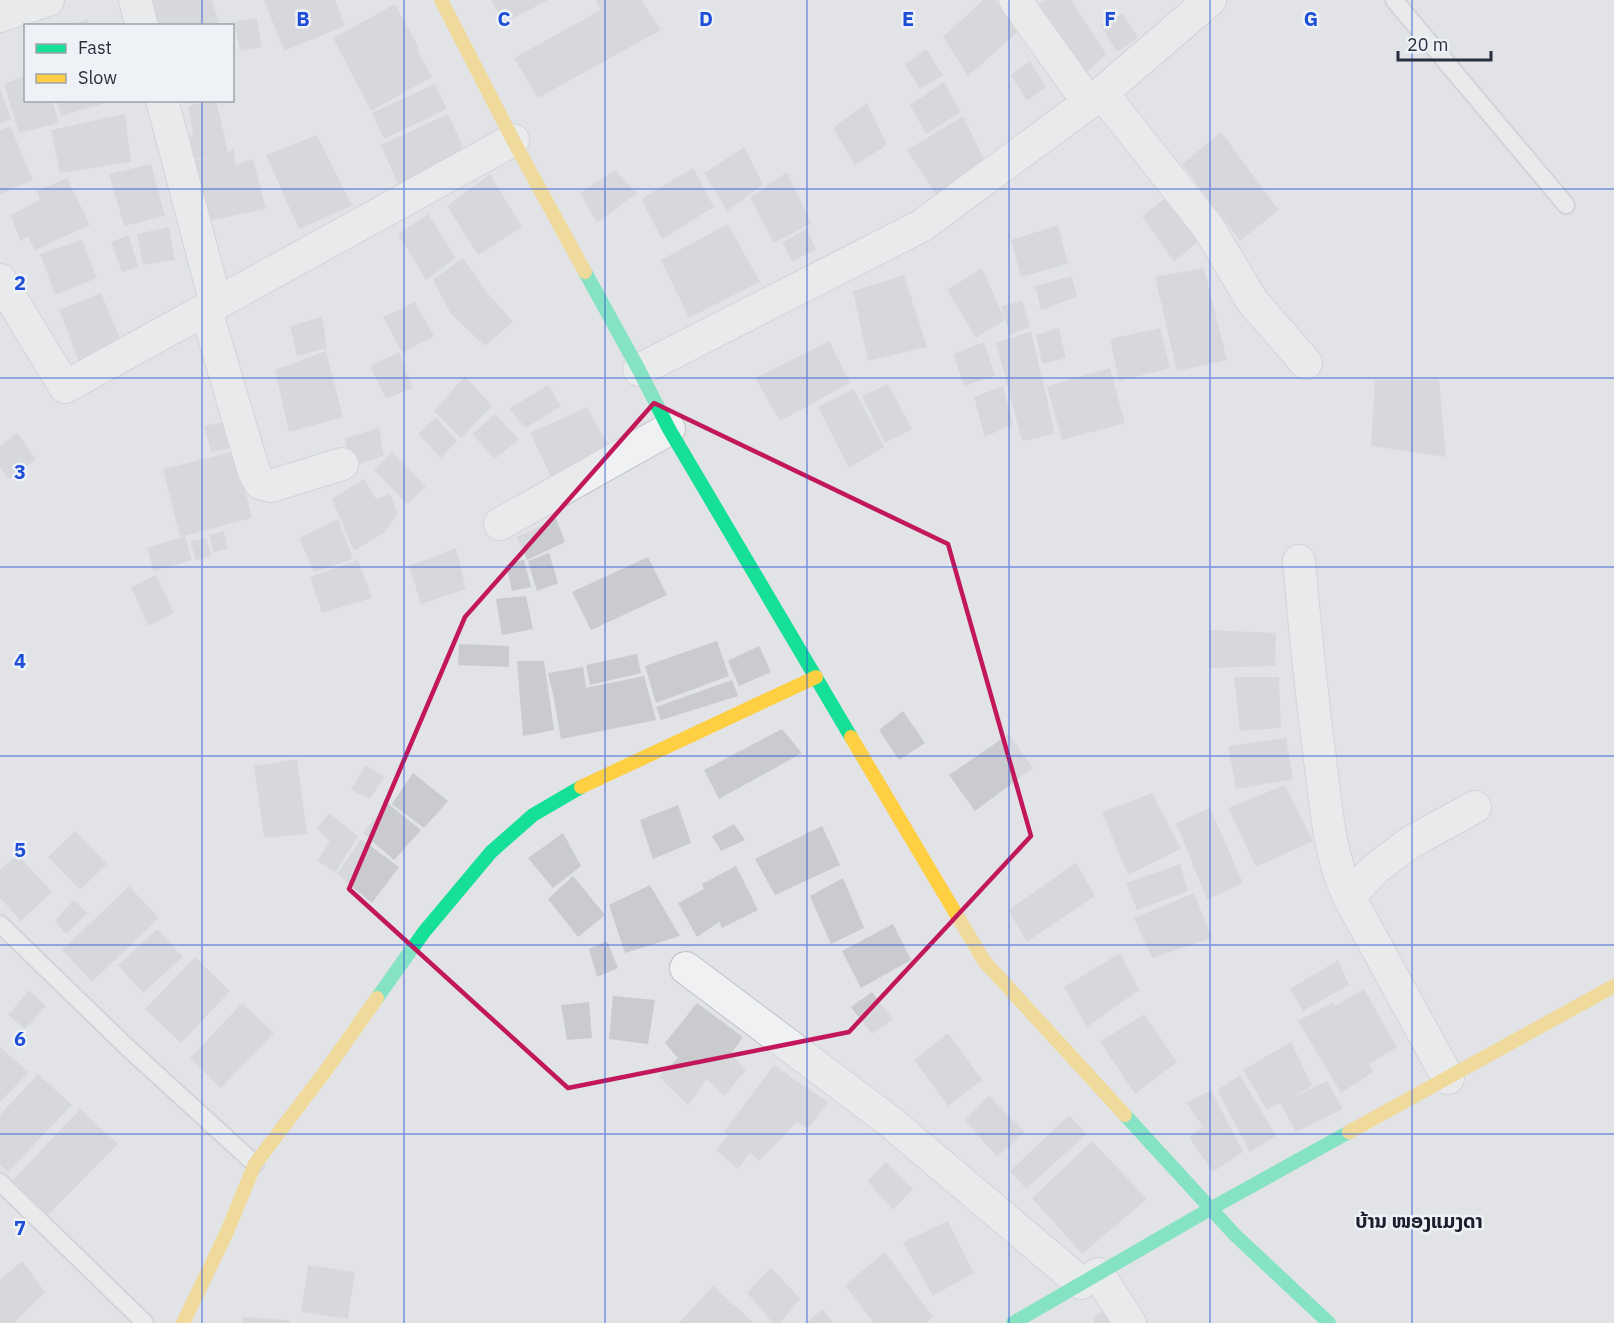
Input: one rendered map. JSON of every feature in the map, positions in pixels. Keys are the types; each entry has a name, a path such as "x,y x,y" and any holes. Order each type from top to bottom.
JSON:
{"street":[{"path":"0,16 48,0"},
{"path":"135,0 141,24"},
{"path":"441,0 513,140 669,429 984,961 1234,1235 1329,1323"},
{"path":"1015,0 1095,98 1208,226 1252,301 1306,363"},
{"path":"639,370 921,226 1095,98 1210,0"},
{"path":"162,102 211,307 254,472 260,483 271,486 342,464"},
{"path":"0,280 65,387 513,140"},
{"path":"500,524 669,429"},
{"path":"1299,561 1309,681 1330,843 1340,877 1349,897 1448,1078"},
{"path":"183,1323 227,1232 255,1164 327,1069 424,932 491,852 533,815 582,786 816,676"},
{"path":"1349,897 1375,869 1411,842 1475,807"},
{"path":"686,968 888,1120 1089,1278 1130,1323"},
{"path":"1013,1323 1210,1209 1614,986"}],"lane":[{"path":"1394,0 1566,205"},
{"path":"0,924 129,1049 255,1164"},
{"path":"0,1182 145,1323"}],"highlighted area":[{"path":"654,403 948,544 1031,836 849,1032 568,1088 349,889 465,617"}],"building":[{"path":"150,0 212,0 219,24 156,24"},
{"path":"264,0 335,0 345,26 284,51"},
{"path":"491,0 548,0 504,23"},
{"path":"595,0 641,0 661,30 538,98 514,58 601,10"},
{"path":"983,0 995,0 1017,33 968,76 943,37"},
{"path":"1045,0 1071,0 1106,54 1081,78 1034,8"},
{"path":"395,4 432,77 371,111 333,38"},
{"path":"1123,14 1138,38 1117,52 1100,24"},
{"path":"257,18 262,47 240,51 234,22"},
{"path":"88,19 89,24 73,24"},
{"path":"926,49 943,75 920,89 905,65"},
{"path":"1030,61 1046,87 1027,101 1011,75"},
{"path":"24,77 24,102 53,102 59,123 19,133 4,84"},
{"path":"944,82 961,112 926,134 910,105"},
{"path":"435,84 447,109 384,139 372,113"},
{"path":"0,88 11,119 0,123"},
{"path":"58,102 109,102 61,116"},
{"path":"216,102 228,152 234,149 235,165 253,159 266,209 208,221 194,178 201,175 191,162 218,154 189,161 184,139 193,134 188,106"},
{"path":"867,103 887,145 855,165 833,128"},
{"path":"125,114 131,162 60,173 51,130"},
{"path":"448,114 468,158 400,189 381,145"},
{"path":"963,116 984,159 936,194 907,150"},
{"path":"10,126 33,180 0,194 0,130"},
{"path":"1221,132 1279,210 1240,241 1182,164"},
{"path":"317,135 352,206 299,229 266,155"},
{"path":"744,147 763,184 727,211 704,173"},
{"path":"151,164 165,216 124,226 109,174"},
{"path":"693,168 714,207 662,239 641,199"},
{"path":"615,170 637,193 597,223 580,193"},
{"path":"787,172 811,223 774,243 750,198"},
{"path":"490,174 522,227 478,255 447,206"},
{"path":"67,178 90,225 35,250 28,237 20,241 11,215 40,200 37,191"},
{"path":"1172,193 1202,238 1174,262 1142,216"},
{"path":"428,214 456,258 426,280 398,234"},
{"path":"728,224 760,282 689,318 661,260"},
{"path":"1058,225 1068,264 1021,277 1011,240"},
{"path":"169,227 175,260 143,265 137,234"},
{"path":"806,229 816,249 792,262 783,242"},
{"path":"129,235 138,267 122,272 111,242"},
{"path":"82,240 97,278 55,295 40,254"},
{"path":"463,258 485,290 513,322 485,346 451,314 433,280"},
{"path":"982,268 1005,320 976,338 947,290"},
{"path":"1204,268 1227,360 1177,371 1155,277"},
{"path":"904,275 927,347 868,361 853,291"},
{"path":"1072,276 1077,297 1041,310 1035,286"},
{"path":"101,293 122,343 79,361 59,310"},
{"path":"1022,301 1030,327 1010,335 1001,306"},
{"path":"415,302 434,336 402,353 383,317"},
{"path":"322,317 327,348 297,356 290,326"},
{"path":"1059,328 1066,358 1042,364 1036,335"},
{"path":"1160,328 1170,368 1119,381 1110,339"},
{"path":"1031,331 1055,434 1022,441 996,343"},
{"path":"829,341 850,383 780,421 755,378"},
{"path":"984,342 995,376 964,386 953,354"},
{"path":"326,351 343,417 289,432 275,370"},
{"path":"399,352 413,388 386,399 370,366"},
{"path":"1110,368 1125,423 1062,440 1047,386"},
{"path":"465,376 492,406 461,438 434,411"},
{"path":"1375,380 1439,380 1446,457 1371,446"},
{"path":"888,384 912,429 885,443 862,396"},
{"path":"548,385 561,406 526,428 509,409"},
{"path":"1003,386 1013,424 985,437 974,397"},
{"path":"854,389 884,447 849,468 818,407"},
{"path":"587,407 611,450 553,481 530,433"},
{"path":"495,414 519,439 495,459 472,434"},
{"path":"436,417 457,441 441,458 418,434"},
{"path":"233,420 240,446 211,452 204,426"},
{"path":"379,428 384,456 351,466 345,438"},
{"path":"17,433 36,459 9,479 0,468 0,446"},
{"path":"235,451 252,518 180,537 163,469"},
{"path":"392,452 426,487 407,504 374,470"},
{"path":"364,479 376,499 390,494 398,514 385,532 354,551 332,499"},
{"path":"556,518 565,542 527,560 517,537"},
{"path":"338,519 353,559 314,572 299,538"},
{"path":"224,531 228,549 214,552 209,535"},
{"path":"185,536 192,560 154,571 147,548"},
{"path":"206,538 212,556 196,560 190,541"},
{"path":"456,548 466,589 421,604 409,566"},
{"path":"549,553 558,583 537,591 528,561"},
{"path":"648,557 667,595 591,630 572,592"},
{"path":"358,560 372,598 322,613 310,577"},
{"path":"524,560 531,587 512,591 506,564"},
{"path":"156,575 174,613 148,626 131,587"},
{"path":"526,596 533,629 502,635 496,599"},
{"path":"1209,630 1276,633 1275,666 1209,668"},
{"path":"717,641 729,676 656,703 645,666"},
{"path":"459,644 509,646 509,667 458,665"},
{"path":"759,646 771,672 739,686 728,661"},
{"path":"637,654 641,673 590,685 586,665"},
{"path":"517,661 544,661 554,730 523,736"},
{"path":"583,667 586,688 644,676 656,720 561,739 548,673"},
{"path":"1234,677 1279,677 1281,728 1240,731"},
{"path":"732,680 738,696 661,720 656,707"},
{"path":"903,711 925,743 899,760 879,730"},
{"path":"782,729 802,753 719,799 704,770"},
{"path":"1009,734 1033,768 975,811 949,775"},
{"path":"1286,738 1293,779 1236,789 1228,746"},
{"path":"297,759 307,834 264,838 254,766"},
{"path":"366,765 384,777 370,799 351,790"},
{"path":"413,773 448,801 424,828 392,804"},
{"path":"1285,785 1313,841 1256,867 1228,808"},
{"path":"1152,793 1181,849 1128,875 1102,812"},
{"path":"387,803 421,830 394,860 363,833"},
{"path":"678,805 691,843 653,859 640,820"},
{"path":"1210,808 1243,883 1207,900 1176,823"},
{"path":"329,813 358,836 335,873 317,860 330,842 317,828"},
{"path":"734,824 745,840 721,851 712,836"},
{"path":"822,826 840,865 775,895 755,859"},
{"path":"75,831 107,864 80,890 48,857"},
{"path":"563,833 581,866 553,888 528,858"},
{"path":"361,839 399,867 372,903 337,874"},
{"path":"17,854 52,892 21,921 0,898 0,870"},
{"path":"1076,863 1095,896 1027,942 1008,910"},
{"path":"1180,864 1188,891 1137,910 1126,883"},
{"path":"736,866 758,910 722,928 719,922 697,937 678,903 704,889 702,884"},
{"path":"573,876 605,915 578,937 548,899"},
{"path":"843,878 864,928 831,944 810,896"},
{"path":"650,885 680,936 625,953 609,905"},
{"path":"129,886 159,918 92,982 62,950"},
{"path":"1194,893 1212,938 1152,958 1134,918"},
{"path":"73,900 88,913 66,934 55,921"},
{"path":"893,924 911,960 861,988 842,951"},
{"path":"157,929 183,957 143,993 118,965"},
{"path":"607,941 618,968 597,977 589,949"},
{"path":"1120,953 1139,990 1087,1027 1064,987"},
{"path":"195,957 230,991 181,1043 145,1009"},
{"path":"1338,960 1349,985 1303,1011 1290,989"},
{"path":"1364,989 1397,1047 1369,1064 1373,1072 1341,1093 1298,1021 1333,1002 1335,1006"},
{"path":"29,990 46,1006 25,1029 8,1015"},
{"path":"872,992 893,1019 872,1034 851,1007"},
{"path":"613,996 655,1000 648,1044 609,1039"},
{"path":"589,1002 592,1038 567,1040 561,1005"},
{"path":"242,1003 274,1033 221,1088 190,1058"},
{"path":"697,1003 743,1037 731,1054 746,1070 724,1096 707,1079 688,1105 659,1077 678,1058 665,1043"},
{"path":"1144,1014 1177,1062 1135,1094 1100,1042"},
{"path":"948,1033 982,1080 948,1106 914,1060"},
{"path":"1291,1042 1312,1086 1287,1100 1327,1081 1343,1109 1296,1132 1280,1103 1267,1110 1243,1070"},
{"path":"0,1047 29,1072 0,1102"},
{"path":"774,1065 828,1102 808,1128 797,1122 759,1161 750,1153 738,1169 716,1150 728,1135 724,1131"},
{"path":"38,1074 72,1105 8,1172 0,1165 0,1115"},
{"path":"1240,1075 1276,1136 1250,1152 1217,1090"},
{"path":"1211,1090 1243,1152 1213,1172 1189,1137 1202,1127 1208,1134 1186,1103"},
{"path":"989,1096 1025,1132 997,1157 965,1120"},
{"path":"80,1109 118,1144 48,1215 13,1180"},
{"path":"1069,1115 1087,1134 1026,1189 1010,1171"},
{"path":"1092,1141 1147,1199 1082,1254 1032,1198"},
{"path":"886,1162 913,1189 893,1210 867,1181"},
{"path":"948,1221 974,1273 933,1296 903,1242"},
{"path":"885,1252 933,1317 926,1323 874,1323 845,1285"},
{"path":"22,1261 45,1292 14,1323 0,1323 0,1280"},
{"path":"308,1265 355,1272 348,1319 301,1312"},
{"path":"771,1267 800,1299 780,1323 773,1323 747,1293"},
{"path":"713,1286 754,1323 679,1323"},
{"path":"1110,1306 1121,1323 1095,1323 1092,1319"},
{"path":"822,1309 834,1323 807,1323"},
{"path":"243,1317 289,1320 289,1323 243,1323"}],"traffic: fast":[{"path":"585,272 669,429 851,737"},
{"path":"377,998 424,932 491,852 533,815 581,787"},
{"path":"1125,1115 1235,1235 1329,1323"},
{"path":"1013,1323 1349,1132"}],"traffic: slow":[{"path":"441,0 513,140 585,272"},
{"path":"581,787 816,677"},
{"path":"851,737 984,961 1125,1115"},
{"path":"1349,1132 1614,986"},
{"path":"183,1323 227,1232 255,1164 377,998"}],"district":[{"name":"ບ້ານ ໜອງແມງດາ","path":"1419,1220"}]}
